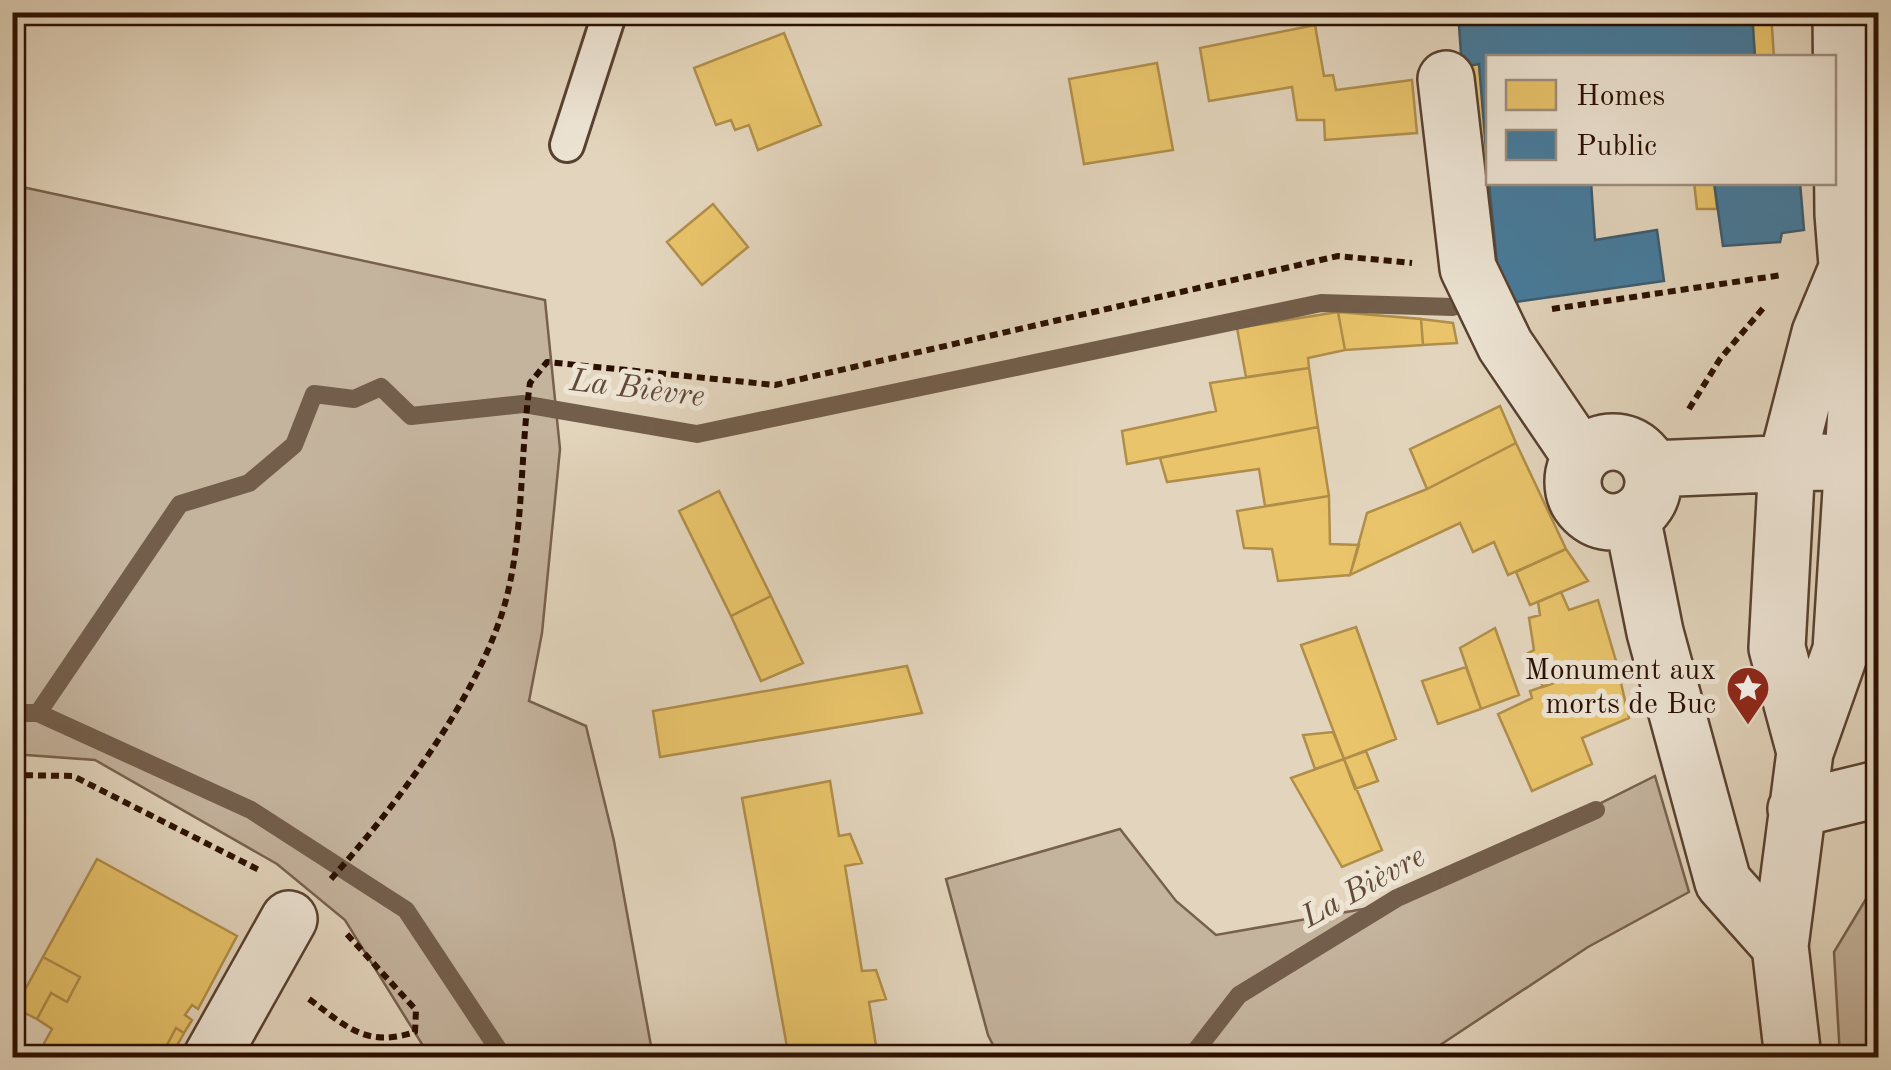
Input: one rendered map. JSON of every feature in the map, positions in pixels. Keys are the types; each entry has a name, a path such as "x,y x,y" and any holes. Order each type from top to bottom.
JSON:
{"street":[{"path":"1793,1058 1780,946 1805,752 1840,650 1857,394 1842,214 1841,12"},
{"path":"1446,79 1468,268 1492,318 1582,457"},
{"path":"1805,752 1777,648 1787,461 1820,333 1846,272"},
{"path":"1780,946 1722,882 1655,632 1643,481 1634,448 1607,442 1582,457 1573,476 1574,490 1586,512 1612,522 1643,481 1787,461 1852,463"},
{"path":"1796,809 1878,789"},
{"path":"211,1058 303,925"}],"lane":[{"path":"567,145 610,12"},
{"path":"1842,214 1878,170"}],"path":[{"path":"303,925 481,670 507,595 530,383 547,362 776,384 1338,256 1468,268"},
{"path":"1492,318 1793,274 1781,288"},
{"path":"1643,481 1720,359 1768,302"},
{"path":"12,774 73,776 262,872"},
{"path":"303,925 416,1010 415,1032 388,1041 354,1032 303,925"}],"shaded area":[{"path":"13,185 545,300 560,449 542,633 529,701 586,726 614,841 653,1057 430,1057 345,920 277,864 95,760 13,754"},
{"path":"1655,776 1689,892 1588,947 1422,1057 999,1057 988,1035 946,879 1120,829 1176,901 1216,935 1403,902"},
{"path":"1878,879 1878,1057 1840,1057 1834,952"}],"building: Homes":[{"path":"1752,12 1771,12 1774,55 1755,55"},
{"path":"1315,25 1324,76 1333,75 1336,90 1412,80 1417,133 1325,140 1324,120 1297,120 1292,87 1209,101 1200,48"},
{"path":"784,33 821,125 758,150 749,125 735,130 731,120 716,125 694,68"},
{"path":"1157,63 1173,150 1084,164 1069,79"},
{"path":"1479,64 1486,157 1468,158 1462,67"},
{"path":"1694,185 1714,185 1717,209 1697,209"},
{"path":"713,204 748,247 702,285 667,242"},
{"path":"1338,312 1345,350 1308,358 1309,368 1246,377 1237,328"},
{"path":"1338,312 1421,319 1423,345 1345,350"},
{"path":"1421,319 1453,323 1457,343 1423,345"},
{"path":"1309,368 1318,427 1127,464 1122,431 1216,411 1210,383"},
{"path":"1500,406 1516,443 1427,489 1410,449"},
{"path":"1318,427 1329,496 1265,506 1259,469 1167,482 1160,458"},
{"path":"1516,443 1566,549 1508,575 1494,542 1473,552 1460,523 1350,575 1367,513 1427,489"},
{"path":"719,491 771,596 731,616 679,511"},
{"path":"1329,496 1330,544 1359,545 1350,575 1278,581 1272,549 1244,548 1237,511"},
{"path":"1566,549 1588,581 1530,605 1516,572"},
{"path":"1561,592 1569,610 1598,600 1616,661 1543,687 1528,653 1534,650 1529,618 1540,615 1538,602"},
{"path":"771,596 803,663 761,681 731,616"},
{"path":"1356,627 1396,739 1344,759 1301,645"},
{"path":"1495,628 1519,695 1481,709 1460,648"},
{"path":"1616,661 1629,718 1582,738 1592,764 1532,791 1498,714 1532,698 1530,691"},
{"path":"907,666 922,713 660,757 653,711"},
{"path":"1466,667 1481,709 1438,724 1422,681"},
{"path":"1333,732 1344,759 1315,769 1303,735"},
{"path":"1366,751 1378,781 1355,789 1344,759"},
{"path":"1344,759 1382,850 1342,867 1291,778"},
{"path":"830,781 839,836 850,834 862,863 845,866 862,971 876,970 886,999 869,1002 878,1058 789,1058 742,798"},
{"path":"97,859 237,936 198,1009 192,1005 185,1015 192,1020 184,1033 176,1028 160,1058 36,1058 52,1029 37,1019 51,993 67,1002 80,977 43,957"},
{"path":"43,957 80,977 67,1002 51,993 37,1019 15,1008"},
{"path":"176,1028 184,1033 170,1058 160,1058"}],"building: Public":[{"path":"1458,12 1752,12 1755,55 1486,55 1486,150 1479,64 1462,67"},
{"path":"1489,185 1591,185 1595,240 1657,230 1664,281 1501,304"},
{"path":"1714,185 1800,185 1804,230 1782,233 1780,242 1723,246"}],"waterway":[{"name":"La Bièvre","path":"12,713 38,713 180,504 249,483 294,445 314,394 354,399 381,387 411,416 523,404 697,434 1321,303 1453,307"},
{"name":"La Bièvre","path":"38,713 251,810 406,910 504,1058"},
{"name":"La Bièvre","path":"1190,1058 1239,995 1397,898 1596,810"}],"place":[{"name":"Monument aux morts de Buc","path":"1748,726"}]}
